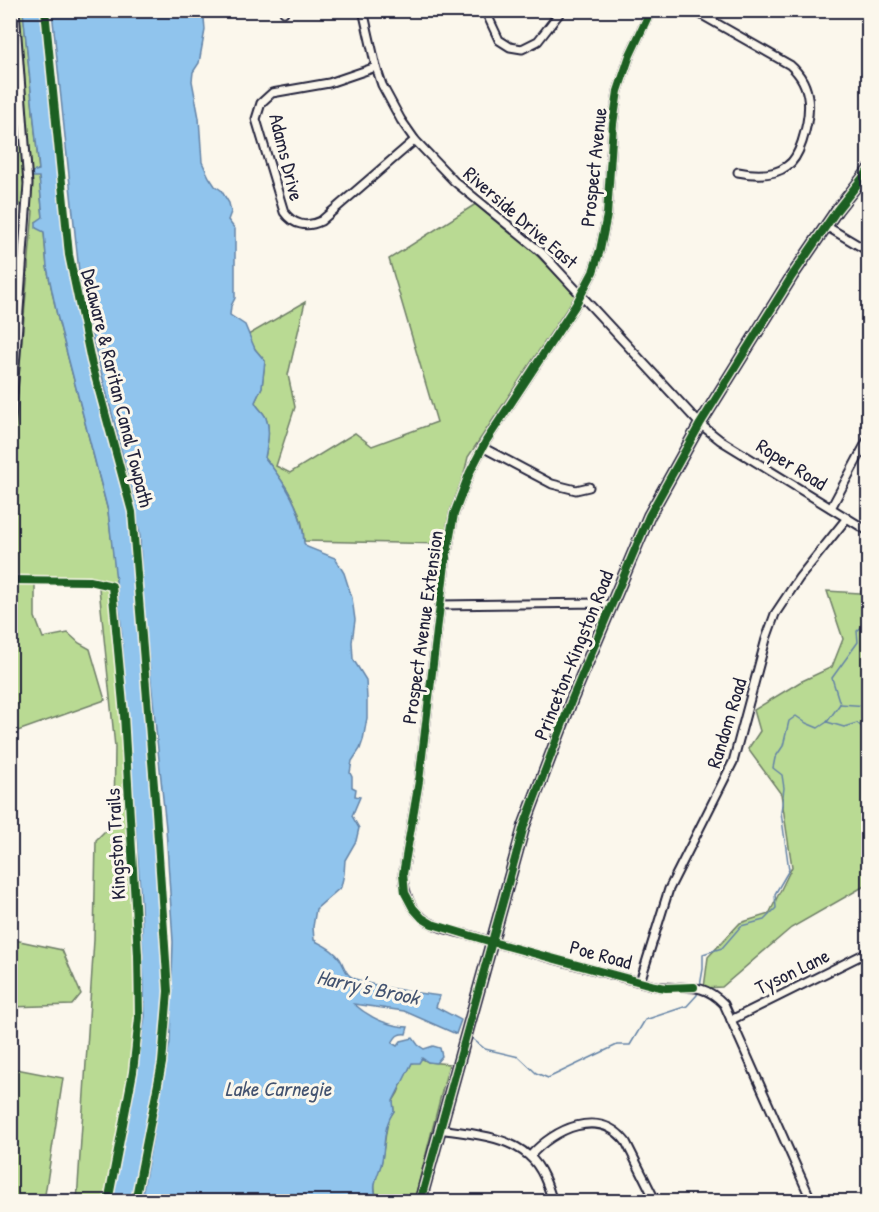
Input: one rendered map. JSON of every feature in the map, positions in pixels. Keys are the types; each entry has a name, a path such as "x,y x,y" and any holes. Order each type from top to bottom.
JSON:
{"main road":[{"name":"Princeton-Kingston Road","path":"420,1202 516,853 538,785 610,605 649,516 700,423 792,276 868,171"}],"street":[{"path":"10,436 28,184 15,10"},
{"name":"Riverside Drive East","path":"363,10 376,67 391,103 415,140 448,176 542,253 700,423"},
{"path":"485,10 499,40 510,47 522,48 538,41 562,10"},
{"name":"Prospect Avenue","path":"582,294 593,272 604,233 618,91 630,55 651,10"},
{"path":"693,10 790,65 802,78 808,94 810,103 807,127 795,158 787,167 757,175 738,172"},
{"name":"Adams Drive","path":"376,67 329,83 272,93 261,103 256,119 284,212 298,224 310,225 321,221 415,140"},
{"path":"826,226 868,251"},
{"name":"Prospect Avenue Extension","path":"492,942 426,920 413,908 403,884 419,781 445,564 454,514 482,447 582,294"},
{"name":"Roper Road","path":"700,423 720,440 868,531"},
{"path":"831,508 868,439"},
{"path":"482,447 552,484 576,490 589,487"},
{"name":"Random Road","path":"640,982 669,889 734,762 766,639 775,614 799,578 847,518"},
{"path":"440,605 599,603 610,605"},
{"name":"Poe Road","path":"492,942 666,988 694,987 710,992 724,1004 812,1202"},
{"name":"Tyson Lane","path":"730,1020 868,952"},
{"path":"530,1156 546,1140 562,1131 591,1123 608,1126 626,1142 656,1202"},
{"path":"440,1129 497,1140 530,1156 544,1177 553,1202"}],"green space":[{"path":"23,10 39,171 32,172 39,176 43,218 36,222 44,232 47,267 57,315 108,511 116,576 143,1004 109,1201 77,1201 94,940 96,840 114,822 115,747 98,578 35,578 35,617 43,638 68,633 90,649 105,700 15,732 14,703 11,700 10,481 33,211 20,204 14,262 11,340 10,11"},
{"path":"482,200 576,295 468,457 447,544 304,541 296,507 285,486 265,458 268,428 265,416 255,402 262,387 265,361 255,349 248,335 305,302 288,375 295,407 276,466 290,473 355,433 372,446 437,422 389,259"},
{"path":"868,580 868,884 791,928 722,987 704,988 708,957 740,923 769,914 792,867 781,794 748,749 760,731 754,710 800,682 832,667 843,639 827,591 860,593"},
{"path":"10,939 62,950 81,994 72,1005 11,1007"},
{"path":"421,1058 428,1062 449,1064 414,1201 379,1201 376,1197 374,1181 381,1165 388,1120 394,1111 393,1101 412,1063"},
{"path":"11,1068 63,1078 44,1201 11,1201"}],"water":[{"name":"Lake Carnegie","path":"199,10 204,18 205,30 199,63 193,72 192,81 199,118 202,162 209,177 229,203 231,212 228,220 235,229 235,298 230,315 245,325 255,349 265,361 262,387 255,402 265,416 268,428 265,458 292,497 300,519 304,543 307,547 335,558 344,573 352,598 355,620 352,642 353,659 366,680 367,718 363,740 352,761 350,773 352,787 356,789 355,796 360,797 352,816 359,828 356,841 345,860 341,887 316,909 313,927 314,940 334,953 349,975 355,979 440,996 436,1007 461,1020 456,1034 404,1011 354,1004 379,1020 408,1027 406,1034 401,1034 392,1043 397,1046 401,1041 413,1038 424,1049 433,1046 440,1048 442,1056 436,1063 422,1058 419,1063 412,1063 393,1101 394,1111 388,1124 383,1158 375,1183 376,1197 379,1201 141,1201 170,1042 173,942 166,828 142,593 140,536 134,500 86,313 79,272 52,11"},
{"path":"23,11 42,11 60,199 72,292 129,516 134,561 165,991 157,1070 132,1201 112,1201 132,1102 145,1016 141,903 121,624 108,511 57,315 47,267 44,232 36,228 36,222 43,217 39,177 33,177 32,172 39,170"}],"waterway":[{"name":"Harry's Brook","path":"700,986 703,954 722,948 741,926 764,920 776,908 775,894 789,870 781,812 784,788 782,775 773,768 775,758 783,746 789,721 796,716 818,728 827,722 840,704 832,678 858,642 857,631 865,624 866,609 862,601 866,594 866,578 868,577"},
{"path":"840,704 868,706"},
{"path":"827,722 844,727 857,723 868,732"},
{"name":"Harry's Brook","path":"469,1036 485,1049 519,1057 536,1073 548,1078 617,1045 630,1045 645,1020 687,1006 697,995 698,990"}],"cycle path":[{"name":"Delaware & Raritan Canal Towpath","path":"45,10 69,255 91,361 132,512 156,811 168,991 162,1063 135,1202"},
{"path":"651,10 630,55 618,91 613,124 607,215 593,272 575,306 486,441 470,472 454,514 445,564 419,781 403,874 405,893 413,908 422,918 432,924 655,986 694,987"},
{"path":"420,1202 524,826 572,699 649,516 700,424 792,276 837,210 868,171"},
{"name":"Kingston Trails","path":"10,580 90,581 112,586 124,715 138,955 139,1018 133,1072 108,1202"}]}
